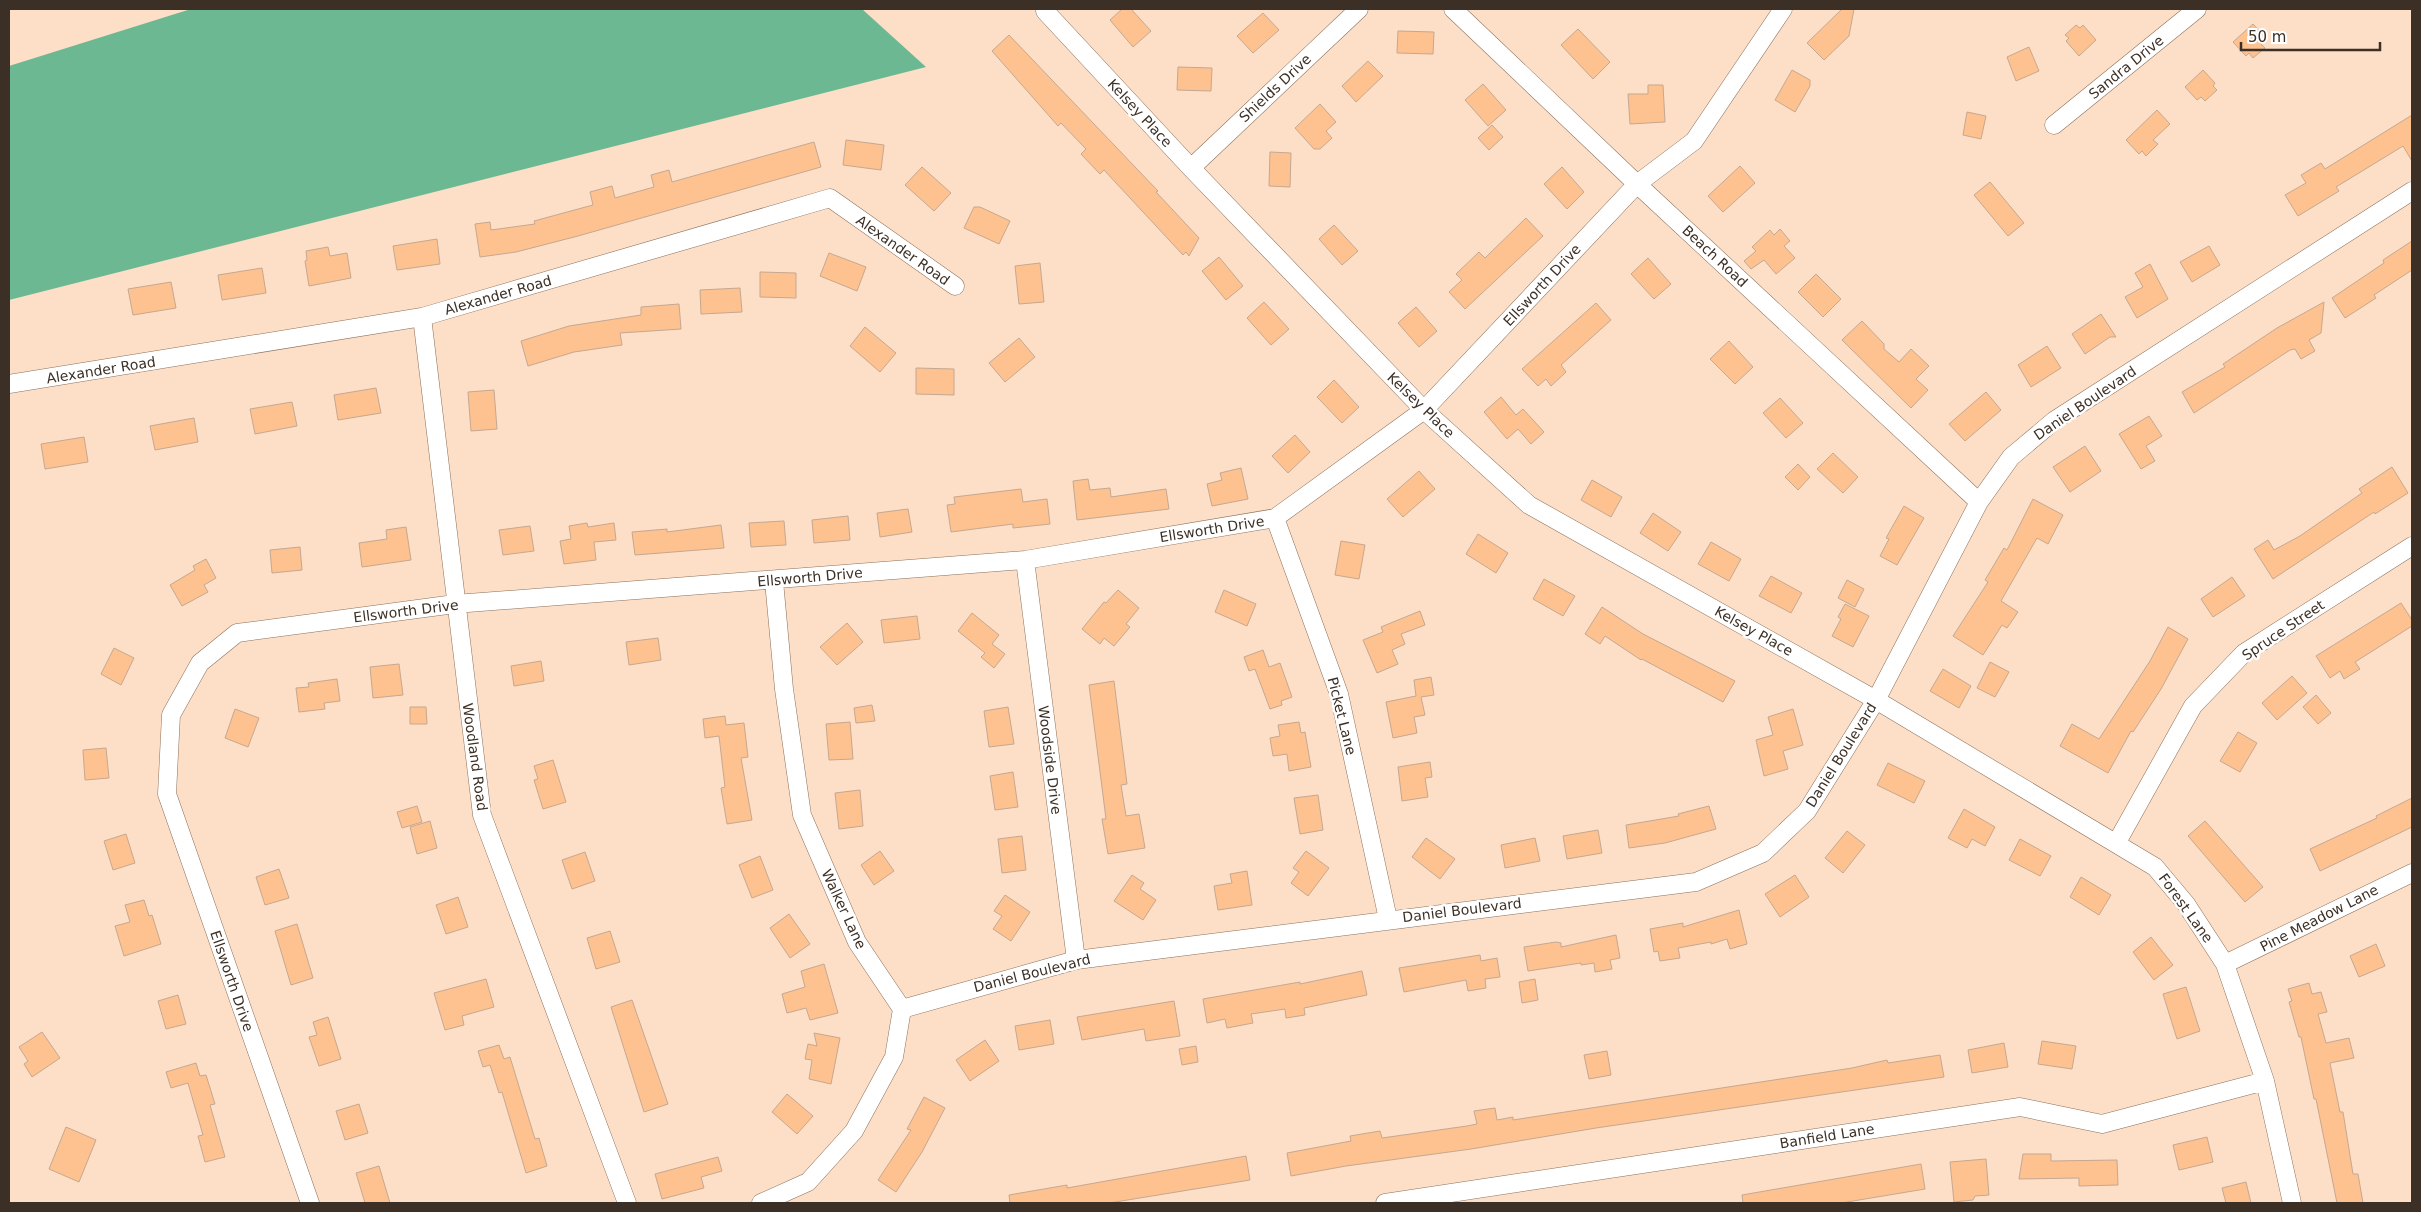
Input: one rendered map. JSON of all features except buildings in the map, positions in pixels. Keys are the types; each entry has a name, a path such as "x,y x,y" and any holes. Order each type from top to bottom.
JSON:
{"street":[{"name":"Shields Drive","path":"1191,168 1359,9"},
{"name":"Beach Road","path":"1453,9 1637,184 1979,502"},
{"name":"Ellsworth Drive","path":"310,1203 167,794 170,715 200,663 238,633 455,604 774,581 1025,560 1275,518 1424,410 1637,184 1694,141 1783,9"},
{"name":"Sandra Drive","path":"2054,125 2197,9"},
{"name":"Kelsey Place","path":"1045,10 1191,168 1424,410 1529,505 1876,700"},
{"name":"Daniel Boulevard","path":"902,1008 1076,960 1388,919 1696,882 1763,853 1807,810 1876,700 1979,502 2011,457 2055,420 2412,191"},
{"name":"Alexander Road","path":"9,384 422,317 830,198 955,286"},
{"name":"Woodland Road","path":"422,317 455,604 482,815 627,1203"},
{"name":"Picket Lane","path":"1275,518 1340,694 1388,919"},
{"name":"Spruce Street","path":"2117,842 2194,706 2244,653 2412,546"},
{"name":"Woodside Drive","path":"1025,560 1076,960"},
{"name":"Walker Lane","path":"774,581 784,689 802,815 857,942 902,1008"},
{"name":"Forest Lane","path":"1876,700 2117,842 2155,867 2186,904 2225,964 2266,1081 2292,1203"},
{"name":"Pine Meadow Lane","path":"2225,964 2412,873"},
{"path":"761,1203 808,1182 854,1131 894,1057 902,1008"},
{"name":"Banfield Lane","path":"1385,1203 2020,1107 2102,1124 2266,1081"}],"green space":[{"path":"191,9 862,9 926,67 9,300 9,66"}]}
